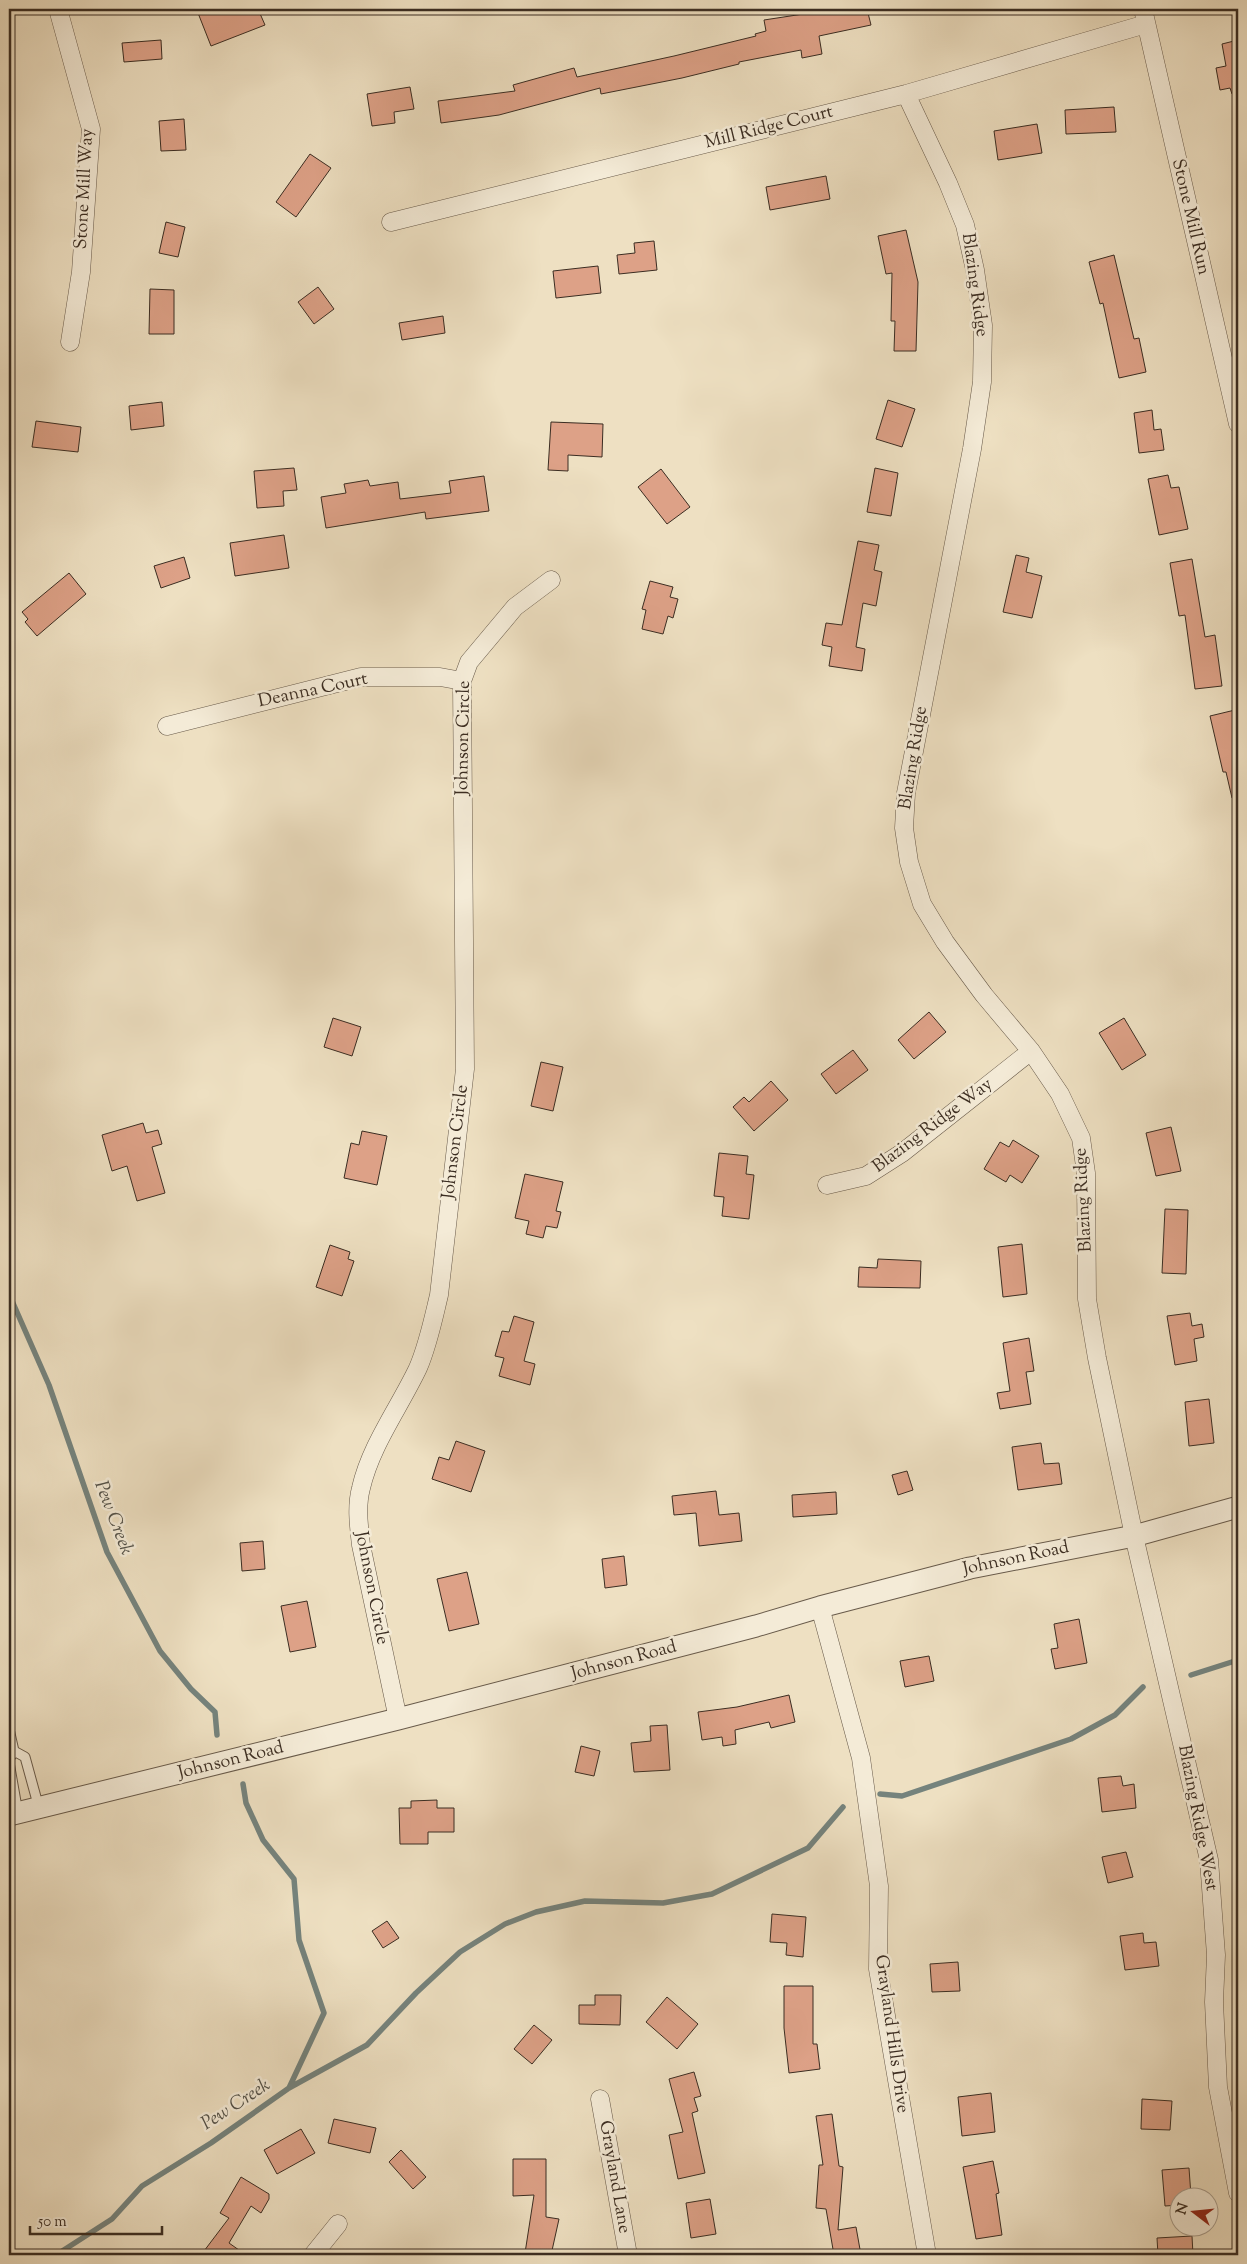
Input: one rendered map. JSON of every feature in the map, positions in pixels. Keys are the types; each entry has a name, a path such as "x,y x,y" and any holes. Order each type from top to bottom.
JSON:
{"street":[{"name":"Stone Mill Way","path":"59,9 91,129 81,272 70,342"},
{"name":"Mill Ridge Court","path":"391,222 906,94 1144,16"},
{"name":"Stone Mill Run","path":"1144,16 1238,424"},
{"name":"Blazing Ridge","path":"906,94 948,183 964,225 975,270 983,325 982,382 972,449 906,793 904,828 908,862 922,904 945,942 984,995 1031,1051 1060,1094 1081,1138 1086,1173 1088,1299 1097,1358 1134,1536"},
{"name":"Johnson Circle","path":"398,1719 361,1545 360,1490 368,1466 418,1366 431,1329 439,1295 465,1069 462,681 469,662 515,607 551,580"},
{"name":"Deanna Court","path":"167,726 361,677 440,677 462,681"},
{"name":"Blazing Ridge Way","path":"827,1185 866,1176 902,1153 1031,1051"},
{"name":"Johnson Road","path":"13,1814 398,1719 970,1568 1134,1536 1238,1507"},
{"name":"Blazing Ridge West","path":"1134,1536 1209,1860 1216,1954 1214,2010 1218,2087 1238,2187"},
{"name":"Grayland Hills Drive","path":"820,1607 861,1758 879,1886 878,1969 927,2255"},
{"name":"Grayland Lane","path":"600,2098 628,2255"},
{"path":"313,2255 338,2224"}],"lane":[{"path":"9,1729 13,1814"},
{"path":"10,1756 25,1757 39,1808"}],"building":[{"path":"209,9 258,9 265,25 211,46 198,13"},
{"path":"836,9 867,9 871,25 819,36 822,54 802,58 801,50 739,62 739,64 682,78 601,94 600,88 499,115 441,123 438,101 515,91 513,85 574,68 577,77 674,56 756,36 755,34 766,31 764,20"},
{"path":"161,40 162,59 124,62 122,43"},
{"path":"1238,40 1238,93 1232,94 1230,88 1220,90 1216,68 1226,66 1222,44"},
{"path":"410,87 414,109 394,112 395,123 372,126 367,94"},
{"path":"1114,107 1116,132 1066,134 1065,110"},
{"path":"184,119 186,150 161,151 159,121"},
{"path":"1037,124 1042,153 998,160 994,131"},
{"path":"310,154 331,168 296,217 276,202"},
{"path":"826,176 830,199 770,210 766,187"},
{"path":"166,222 185,227 178,257 159,253"},
{"path":"906,230 918,282 916,351 894,351 895,321 891,321 892,273 886,274 878,236"},
{"path":"654,241 657,270 619,274 617,255 635,253 634,243"},
{"path":"1114,255 1134,339 1139,338 1146,372 1119,378 1103,303 1100,304 1089,262"},
{"path":"598,266 601,293 556,298 553,271"},
{"path":"318,287 334,309 314,324 298,302"},
{"path":"150,289 174,290 174,334 149,334"},
{"path":"443,316 445,333 402,340 399,323"},
{"path":"888,400 915,409 902,447 876,439"},
{"path":"162,402 164,426 131,430 129,406"},
{"path":"1152,410 1154,430 1161,429 1164,450 1139,453 1134,413"},
{"path":"36,421 81,427 78,452 32,447"},
{"path":"551,422 603,424 602,457 568,455 568,471 548,470"},
{"path":"294,468 297,490 283,491 284,506 257,508 254,471"},
{"path":"875,468 898,473 891,516 867,512"},
{"path":"661,469 690,507 667,524 638,487"},
{"path":"1168,475 1171,488 1179,487 1188,529 1159,535 1148,479"},
{"path":"484,476 489,511 426,519 425,512 326,528 321,497 346,493 344,484 368,480 370,486 398,482 400,499 451,493 449,481"},
{"path":"284,535 289,568 235,576 230,543"},
{"path":"858,541 879,545 874,570 882,572 876,606 863,603 856,647 865,649 862,671 829,666 832,647 822,645 826,623 842,625"},
{"path":"1016,555 1029,558 1026,572 1042,576 1032,618 1003,612"},
{"path":"184,557 190,578 161,588 154,566"},
{"path":"1192,559 1205,637 1215,635 1222,686 1195,689 1185,615 1179,616 1170,563"},
{"path":"69,573 86,594 37,636 25,622 28,619 22,612"},
{"path":"650,581 673,587 670,597 678,599 673,618 668,616 663,634 642,629 646,610 642,609"},
{"path":"1235,710 1238,724 1238,797 1232,798 1226,772 1223,772 1210,716"},
{"path":"929,1012 946,1032 914,1059 898,1040"},
{"path":"333,1018 361,1027 352,1056 324,1047"},
{"path":"1124,1018 1146,1055 1122,1070 1099,1033"},
{"path":"853,1050 868,1070 836,1094 821,1074"},
{"path":"541,1062 563,1067 553,1111 531,1106"},
{"path":"771,1081 788,1100 754,1131 733,1107 744,1097 749,1102"},
{"path":"143,1123 146,1133 158,1130 162,1144 152,1147 165,1193 137,1201 127,1166 112,1171 102,1135"},
{"path":"1171,1127 1181,1171 1156,1176 1146,1133"},
{"path":"362,1131 387,1136 377,1185 344,1178 351,1143 359,1145"},
{"path":"1013,1140 1039,1156 1022,1183 1010,1175 1006,1182 984,1169 1000,1142 1009,1147"},
{"path":"719,1153 748,1156 746,1174 754,1175 749,1219 722,1216 724,1197 714,1196"},
{"path":"525,1174 563,1182 556,1211 561,1212 557,1228 546,1226 543,1238 526,1234 529,1221 515,1218"},
{"path":"1165,1209 1188,1210 1186,1274 1162,1273"},
{"path":"1022,1244 1027,1294 1003,1297 998,1247"},
{"path":"330,1245 350,1252 348,1259 354,1261 342,1296 316,1287"},
{"path":"878,1259 921,1261 920,1288 858,1287 859,1267 877,1268"},
{"path":"1190,1313 1192,1326 1202,1324 1204,1337 1194,1339 1197,1361 1175,1365 1167,1316"},
{"path":"514,1316 534,1322 524,1361 535,1364 530,1385 499,1376 504,1358 495,1356 502,1331 509,1332"},
{"path":"1029,1338 1034,1371 1026,1372 1031,1404 1000,1409 997,1393 1010,1391 1003,1343"},
{"path":"1209,1399 1214,1443 1189,1446 1185,1402"},
{"path":"456,1441 485,1451 471,1492 432,1479 439,1457 449,1460"},
{"path":"1041,1443 1044,1464 1059,1463 1062,1484 1018,1490 1012,1447"},
{"path":"907,1471 913,1490 898,1495 892,1475"},
{"path":"716,1491 719,1515 739,1513 742,1541 699,1546 696,1513 674,1515 672,1496"},
{"path":"836,1492 837,1514 793,1517 792,1495"},
{"path":"263,1541 265,1569 242,1571 240,1543"},
{"path":"624,1556 627,1585 605,1588 602,1559"},
{"path":"467,1572 479,1624 449,1631 437,1579"},
{"path":"307,1601 316,1647 290,1652 281,1606"},
{"path":"1079,1619 1087,1663 1055,1669 1051,1649 1058,1648 1054,1624"},
{"path":"929,1656 934,1681 905,1687 900,1661"},
{"path":"789,1695 795,1722 771,1728 769,1722 735,1730 736,1744 723,1746 722,1737 702,1740 698,1712 737,1707"},
{"path":"667,1725 670,1770 634,1772 631,1743 651,1741 650,1726"},
{"path":"581,1746 600,1751 594,1776 575,1772"},
{"path":"1121,1776 1123,1786 1134,1784 1136,1808 1102,1812 1098,1778"},
{"path":"437,1800 437,1808 454,1808 454,1832 428,1832 428,1844 400,1844 399,1808 411,1808 411,1801"},
{"path":"1126,1852 1133,1877 1108,1883 1102,1857"},
{"path":"772,1914 806,1917 803,1957 786,1955 787,1943 770,1942"},
{"path":"387,1921 399,1938 383,1948 372,1931"},
{"path":"1143,1933 1144,1943 1156,1942 1159,1966 1125,1970 1120,1936"},
{"path":"958,1962 960,1991 932,1992 930,1964"},
{"path":"784,1986 813,1986 813,2044 817,2044 820,2069 789,2073 784,2028"},
{"path":"595,1995 621,1995 620,2025 579,2024 579,2005 595,2005"},
{"path":"667,1997 698,2024 677,2049 646,2022"},
{"path":"534,2025 552,2040 532,2064 514,2049"},
{"path":"694,2072 701,2096 694,2098 698,2111 692,2113 705,2173 678,2179 669,2135 683,2132 669,2079"},
{"path":"991,2093 995,2132 962,2136 958,2097"},
{"path":"1142,2099 1172,2101 1170,2130 1141,2129"},
{"path":"832,2114 839,2166 843,2167 838,2230 856,2227 861,2255 834,2255 826,2209 816,2208 819,2165 823,2165 816,2116"},
{"path":"334,2119 376,2128 370,2153 328,2143"},
{"path":"301,2129 315,2153 277,2174 264,2150"},
{"path":"401,2150 426,2177 413,2189 389,2162"},
{"path":"513,2159 546,2159 546,2217 559,2219 551,2255 525,2253 534,2195 513,2196"},
{"path":"993,2161 999,2193 996,2194 1002,2235 976,2239 963,2167"},
{"path":"1189,2168 1190,2186 1170,2186 1170,2206 1165,2206 1162,2170"},
{"path":"241,2177 269,2194 269,2199 261,2213 251,2206 229,2243 246,2255 201,2255 229,2218 220,2213"},
{"path":"710,2199 716,2234 691,2238 686,2203"},
{"path":"1192,2236 1193,2255 1158,2255 1157,2238"}],"waterway":[{"name":"Pew Creek","path":"9,1294 49,1385 107,1552 160,1651 191,1689 215,1712 217,1735"},
{"path":"1191,1675 1238,1660"},
{"path":"880,1794 902,1796 1071,1739 1115,1715 1143,1687"},
{"name":"Pew Creek","path":"243,1784 246,1803 263,1840 294,1879 299,1940 324,2013 289,2088"},
{"path":"56,2255 112,2219 142,2186 211,2143 289,2088 367,2045 416,1993 460,1952 505,1924 536,1912 585,1901 663,1903 712,1894 808,1848 843,1807"}]}
